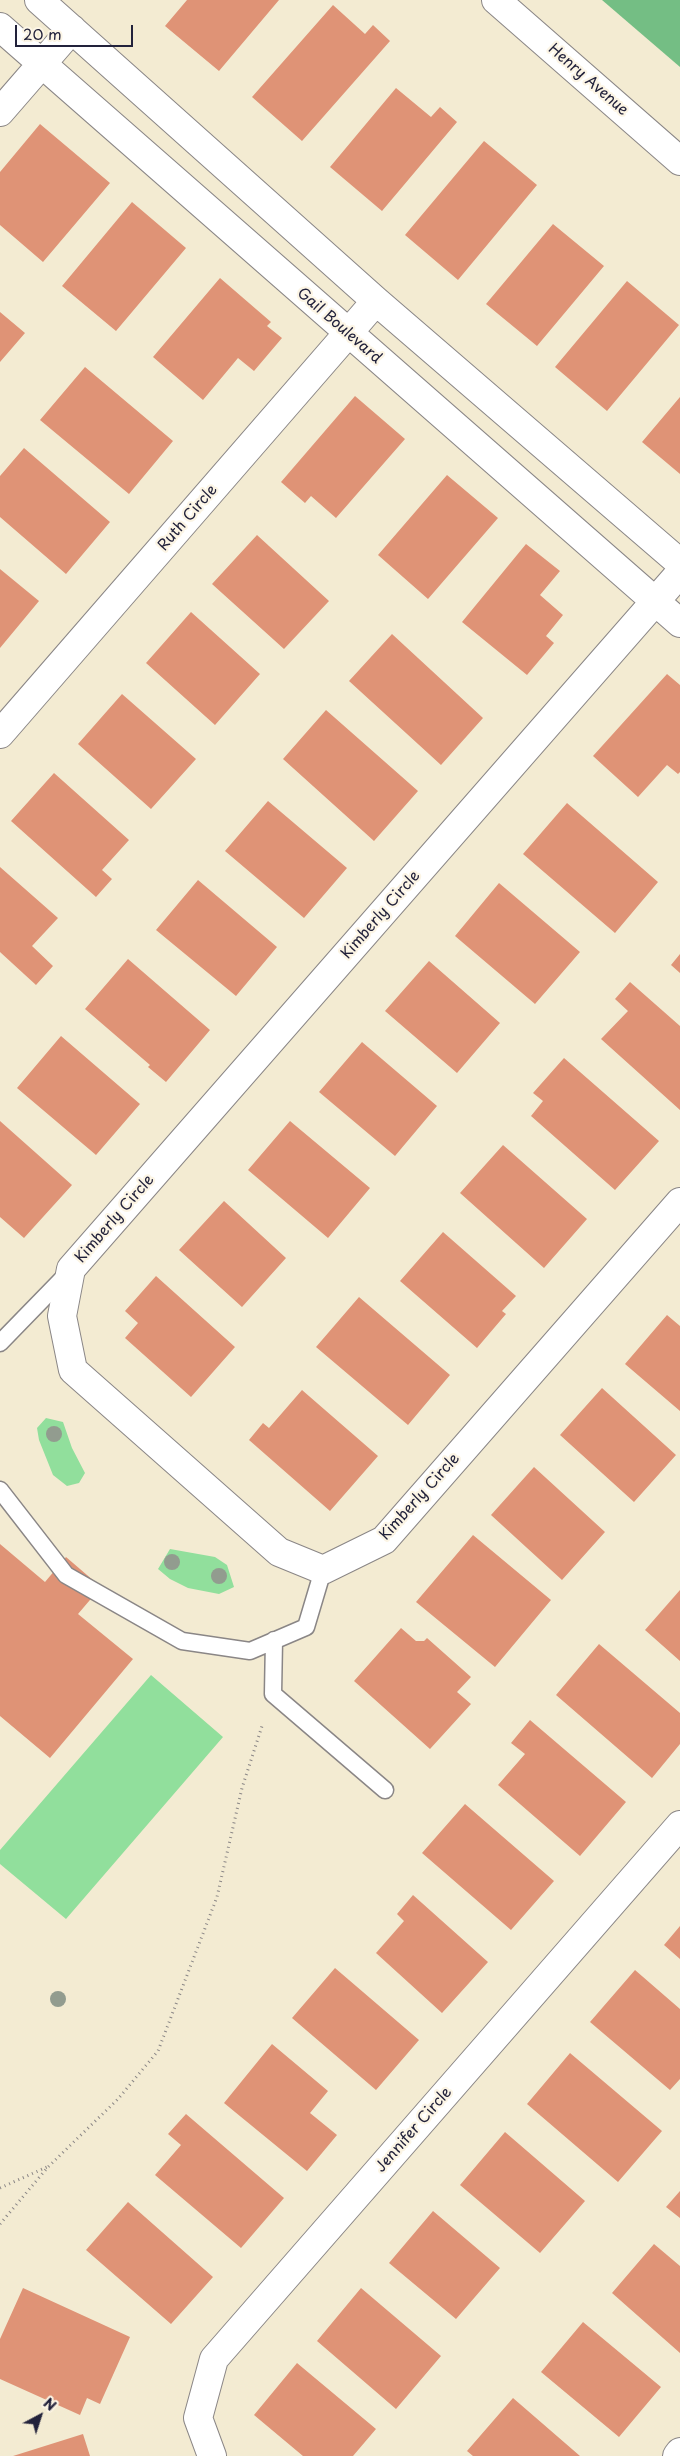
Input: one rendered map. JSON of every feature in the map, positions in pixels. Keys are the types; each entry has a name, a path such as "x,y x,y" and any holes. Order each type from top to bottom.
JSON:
{"street":[{"path":"39,0 376,301 680,563"},
{"name":"Henry Avenue","path":"496,0 680,161"},
{"name":"Gail Boulevard","path":"0,27 680,623"},
{"path":"0,112 72,30"},
{"name":"Ruth Circle","path":"0,734 376,301"},
{"name":"Kimberly Circle","path":"680,573 71,1269 62,1316 73,1370 279,1552 323,1570 384,1540 680,1202"},
{"name":"Jennifer Circle","path":"212,2456 198,2418 214,2360 680,1825"},
{"path":"677,2456 680,2452"}],"lane":[{"path":"0,1343 71,1269"},
{"path":"0,1490 66,1575 182,1640 250,1651 306,1627 323,1570"},
{"path":"274,1640 273,1694 385,1790"}],"path":[{"path":"0,2224 48,2167 118,2099 158,2051 217,1897 242,1788 273,1694"},
{"path":"0,2188 48,2167"}],"green space":[{"path":"602,0 680,0 680,67"},
{"path":"46,1418 63,1422 72,1448 85,1473 79,1483 67,1486 53,1475 39,1440 37,1428"},
{"path":"170,1549 215,1557 227,1565 234,1587 219,1594 188,1588 170,1579 158,1569"},
{"path":"151,1675 223,1737 66,1919 0,1864 0,1850"}],"building":[{"path":"187,0 279,0 219,71 165,26"},
{"path":"333,5 365,34 373,25 390,41 302,141 252,97"},
{"path":"396,88 431,117 440,107 457,122 382,211 330,167"},
{"path":"40,124 110,183 43,262 0,225 0,172"},
{"path":"484,141 537,185 458,280 405,235"},
{"path":"132,202 186,248 116,331 62,286"},
{"path":"553,224 604,266 537,346 486,304"},
{"path":"220,278 271,322 267,326 282,338 254,371 238,358 203,400 153,357"},
{"path":"627,281 679,325 607,411 555,367"},
{"path":"0,312 25,333 0,362"},
{"path":"85,367 173,441 129,494 40,420"},
{"path":"355,396 405,439 336,518 311,496 305,503 281,482"},
{"path":"680,397 680,474 642,442"},
{"path":"24,448 110,522 66,574 0,517 0,476"},
{"path":"447,475 498,518 428,599 378,555"},
{"path":"257,535 329,601 284,649 212,584"},
{"path":"526,544 560,571 540,595 563,615 546,636 554,643 527,675 462,622"},
{"path":"0,569 39,601 0,648"},
{"path":"191,612 260,674 215,725 146,663"},
{"path":"392,634 483,718 441,765 349,681"},
{"path":"667,674 680,685 680,772 678,774 667,765 638,797 593,756"},
{"path":"122,694 196,759 151,809 78,744"},
{"path":"326,710 418,791 374,841 283,759"},
{"path":"54,773 129,840 102,870 112,879 96,897 11,821"},
{"path":"268,801 347,868 304,918 225,851"},
{"path":"567,803 658,882 615,933 523,854"},
{"path":"0,867 58,918 32,946 53,966 36,985 0,952"},
{"path":"198,880 277,947 236,996 156,930"},
{"path":"499,883 580,952 535,1004 455,936"},
{"path":"680,954 680,973 671,965"},
{"path":"128,959 210,1030 166,1082 148,1067 150,1065 85,1009"},
{"path":"429,961 500,1023 457,1073 385,1011"},
{"path":"630,982 680,1026 680,1110 601,1039 628,1011 615,999"},
{"path":"61,1036 140,1104 96,1155 17,1088"},
{"path":"362,1042 437,1106 395,1156 319,1092"},
{"path":"564,1058 659,1141 615,1190 531,1116 543,1101 533,1093"},
{"path":"0,1121 72,1185 24,1238 0,1217"},
{"path":"290,1121 370,1188 328,1238 248,1170"},
{"path":"503,1145 587,1219 544,1268 460,1193"},
{"path":"224,1201 286,1258 242,1307 179,1250"},
{"path":"443,1232 516,1296 502,1311 506,1314 477,1348 400,1281"},
{"path":"156,1276 235,1347 191,1397 125,1338 138,1323 125,1311"},
{"path":"359,1297 450,1375 408,1425 316,1347"},
{"path":"667,1315 680,1326 680,1411 625,1364"},
{"path":"602,1388 676,1455 634,1502 560,1435"},
{"path":"302,1390 378,1456 330,1511 249,1440 263,1423 269,1428"},
{"path":"534,1467 605,1532 562,1580 491,1515"},
{"path":"473,1535 551,1600 495,1667 416,1602"},
{"path":"0,1544 45,1582 66,1557 101,1587 78,1614 133,1659 50,1758 0,1716"},
{"path":"680,1590 680,1661 645,1630"},
{"path":"401,1628 416,1641 424,1641 427,1638 471,1677 457,1692 471,1704 430,1749 354,1681"},
{"path":"599,1644 680,1713 680,1744 652,1778 556,1695"},
{"path":"530,1720 626,1802 580,1856 498,1785 525,1754 511,1743"},
{"path":"465,1804 554,1881 511,1930 422,1853"},
{"path":"413,1895 488,1962 442,2013 376,1953 404,1921 397,1914"},
{"path":"680,1926 680,1959 664,1945"},
{"path":"335,1968 419,2040 376,2090 292,2018"},
{"path":"635,1970 680,2009 680,2079 670,2090 590,2022"},
{"path":"272,2044 328,2091 310,2113 337,2135 307,2171 224,2103"},
{"path":"570,2053 662,2131 618,2182 527,2104"},
{"path":"186,2114 284,2198 241,2248 155,2175 181,2145 168,2134"},
{"path":"505,2132 585,2201 540,2253 460,2185"},
{"path":"680,2191 680,2218 666,2207"},
{"path":"128,2202 213,2277 171,2324 86,2250"},
{"path":"433,2211 500,2268 456,2319 389,2263"},
{"path":"654,2244 680,2266 680,2353 612,2293"},
{"path":"23,2288 130,2337 100,2404 87,2398 80,2415 0,2379 0,2339"},
{"path":"361,2288 441,2356 396,2409 317,2341"},
{"path":"583,2322 661,2387 619,2437 541,2372"},
{"path":"297,2363 376,2429 353,2456 303,2456 254,2415"},
{"path":"513,2398 580,2456 473,2456 467,2451"},
{"path":"83,2434 90,2456 13,2456"}]}
